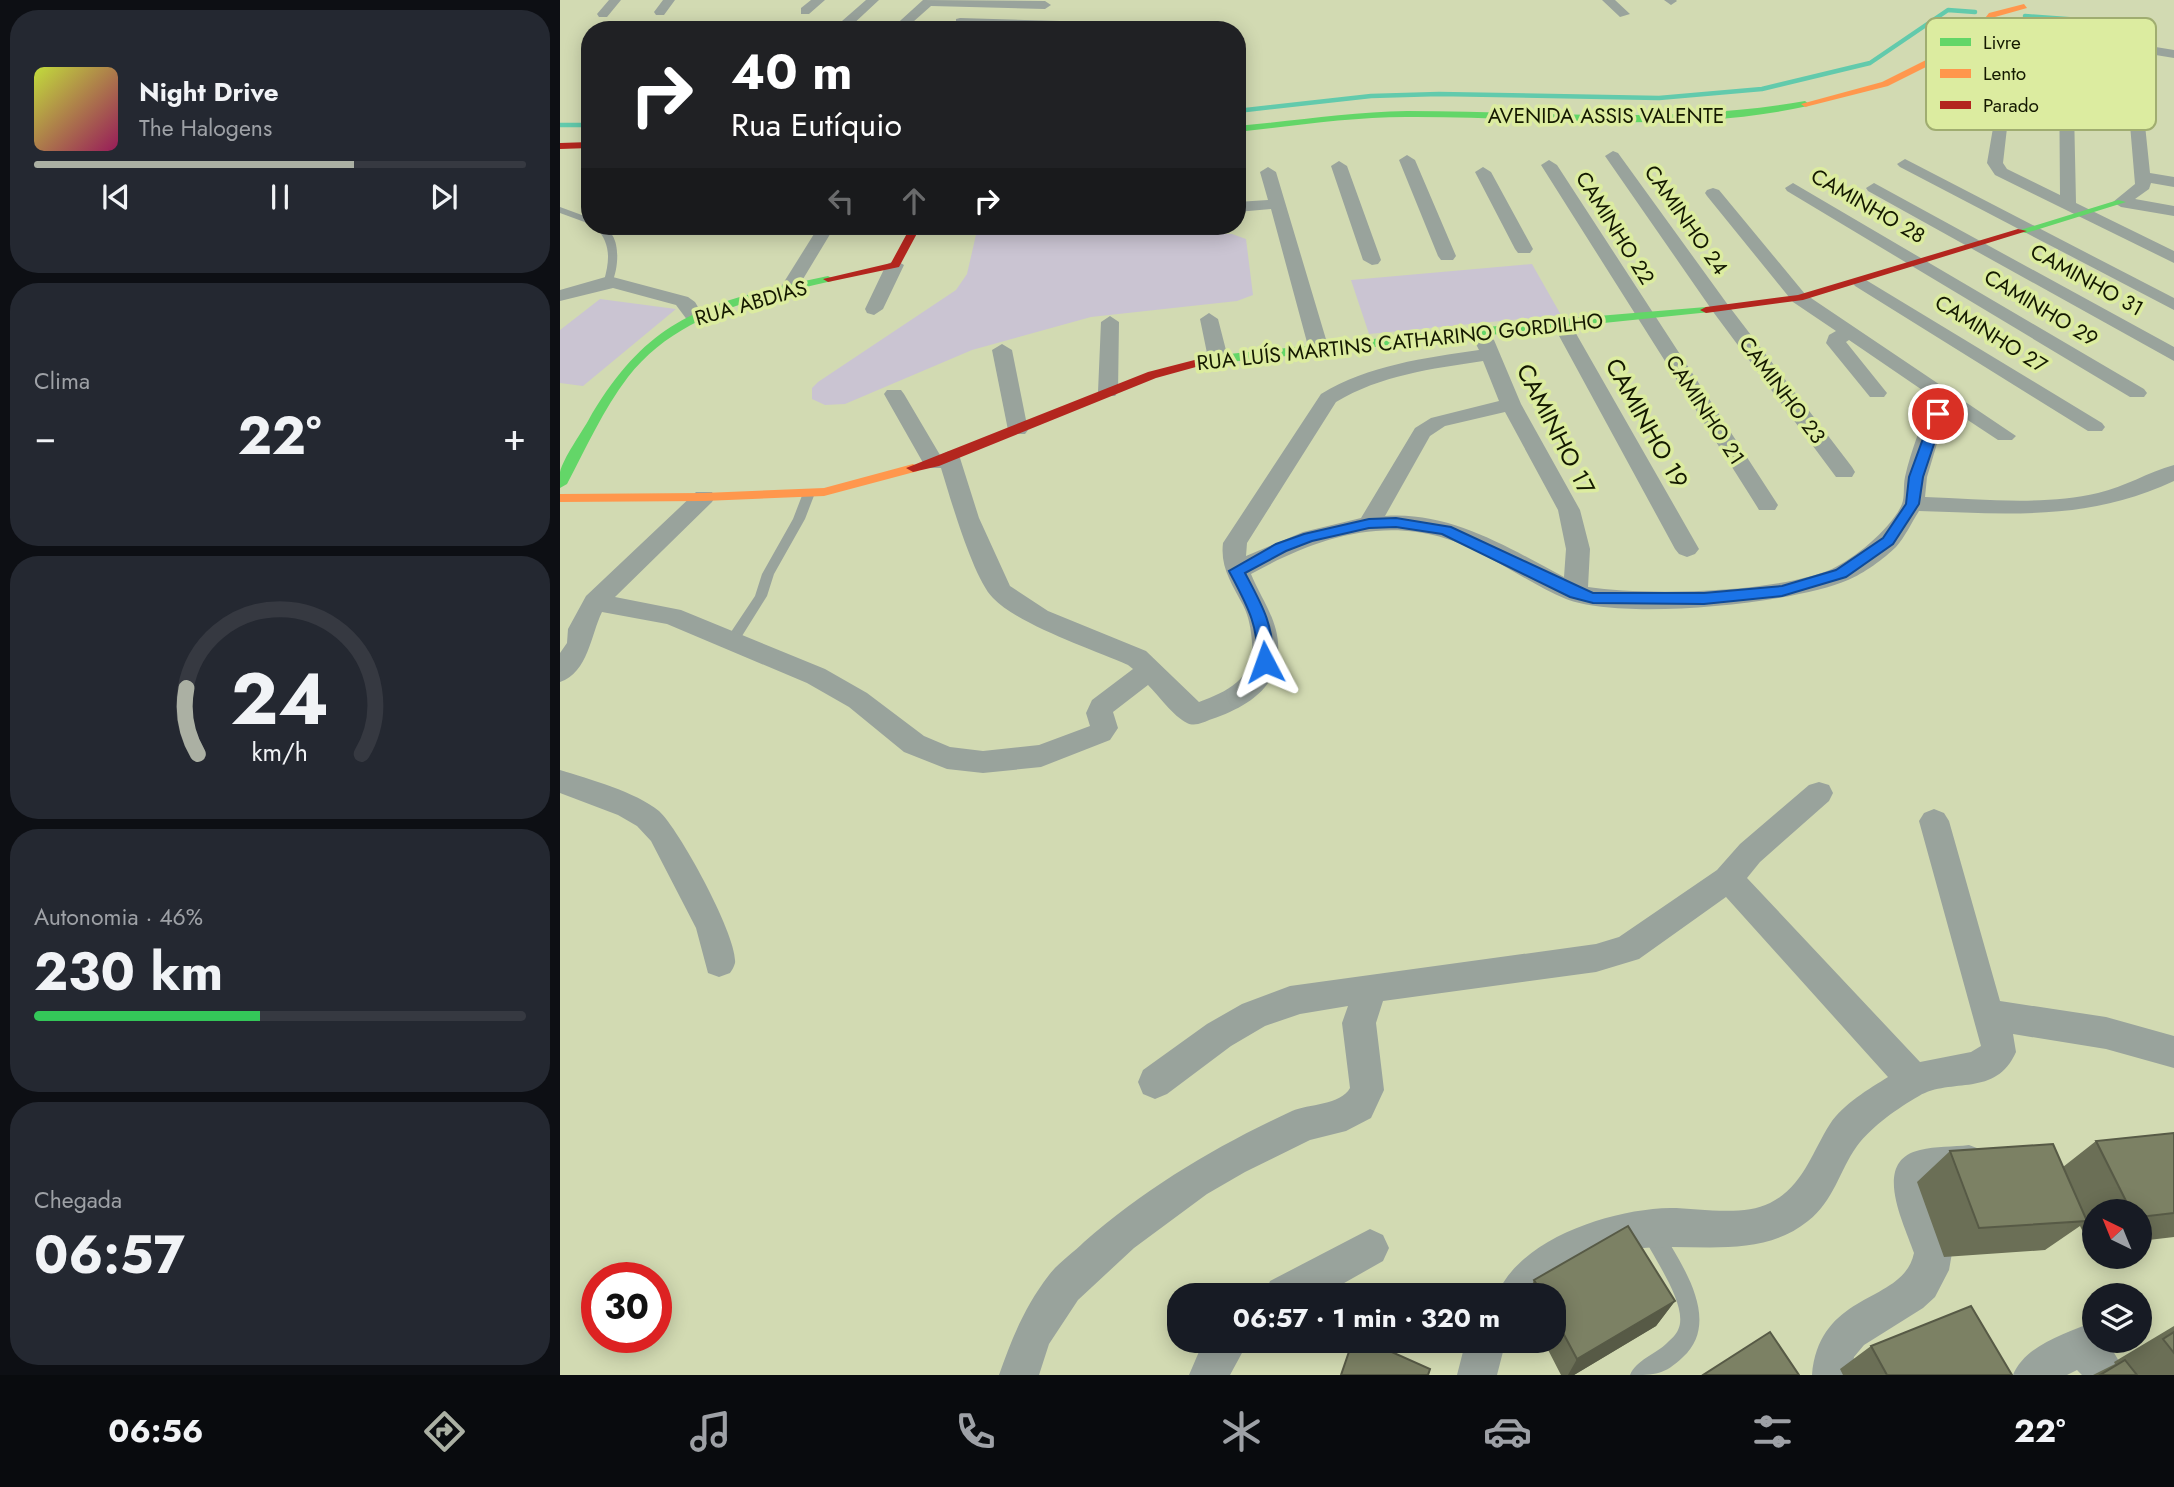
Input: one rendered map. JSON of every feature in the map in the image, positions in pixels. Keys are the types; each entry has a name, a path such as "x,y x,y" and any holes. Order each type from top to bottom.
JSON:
{"street":[{"path":"603,14 615,0"},
{"path":"660,12 669,0"},
{"path":"805,12 819,0"},
{"path":"849,21 873,0"},
{"path":"1608,0 1624,14"},
{"path":"906,21 924,4 932,1 1045,5"},
{"path":"961,21 976,3"},
{"path":"1989,5 2043,4"},
{"path":"2156,51 2174,54"},
{"name":"AVENIDA ASSIS VALENTE","path":"1246,128 1403,114 1689,119 1738,116 1794,107 1876,87 1926,63"},
{"path":"2000,130 1996,167 2174,258"},
{"path":"2070,130 2075,209"},
{"path":"2121,202 2141,188 2143,177 2138,130"},
{"path":"560,146 581,145"},
{"name":"CAMINHO 24","path":"1613,156 1721,309"},
{"path":"1407,160 1447,256"},
{"path":"1905,164 2174,305"},
{"name":"CAMINHO 22","path":"1549,165 1643,315"},
{"path":"1339,166 1373,260"},
{"path":"1268,172 1318,346"},
{"path":"1483,172 1524,249"},
{"path":"2143,177 2174,182"},
{"name":"CAMINHO 28","path":"1793,187 1921,263"},
{"path":"1874,188 1977,245"},
{"path":"1713,193 1799,299 2005,436"},
{"path":"2121,202 2174,211"},
{"name":"RUA LUÍS MARTINS CATHARINO GORDILHO","path":"560,498 809,493 851,486 942,460 1152,375 1218,358 1799,299 2029,229 2075,209 2121,202"},
{"path":"1246,206 1276,204"},
{"path":"788,290 822,235"},
{"path":"874,309 911,235"},
{"path":"2131,237 2174,245"},
{"name":"CAMINHO 31","path":"1977,245 2174,355"},
{"name":"CAMINHO 29","path":"1921,263 2137,393"},
{"name":"RUA ABDIAS","path":"560,484 631,368 663,336 695,317 788,290 895,265"},
{"path":"560,296 609,282 682,301 689,306 695,317"},
{"name":"CAMINHO 27","path":"1861,282 2095,427"},
{"name":"CAMINHO 23","path":"1721,309 1844,471"},
{"name":"CAMINHO 21","path":"1643,315 1767,505"},
{"path":"1209,319 1218,358"},
{"path":"1108,392 1110,322"},
{"name":"CAMINHO 19","path":"1561,323 1688,549"},
{"name":"CAMINHO 17","path":"1481,332 1511,404 1569,510 1578,549 1575,593"},
{"path":"1848,333 1836,339 1836,343 1877,393"},
{"path":"1002,350 1018,430"},
{"path":"894,394 942,460 1001,592 1039,617 1137,658 1151,669 1194,715 1225,704 1251,687 1265,662 1266,643 1261,616 1237,571 1233,551 1239,533 1328,398 1349,386 1419,365 1490,354"},
{"path":"1237,571 1281,547 1309,537 1369,524 1396,522 1446,530 1575,593 1593,598 1704,598 1791,589 1841,573 1888,541 1913,504 1916,477 1942,394"},
{"path":"1369,524 1422,432 1438,422 1511,404"},
{"path":"1913,504 2083,502 2117,496 2174,472"},
{"path":"560,672 579,645 582,629 595,602 704,497"},
{"path":"595,602 658,612 732,641 841,689 915,744 947,758 967,761 1041,756 1100,733 1104,728 1099,713 1101,707 1151,669"},
{"path":"560,780 628,807 647,818 661,832 711,926 719,963"},
{"path":"1154,1082 1226,1032 1263,1010 1289,1001 1616,954 1635,945 1728,879 1750,853 1819,793"},
{"path":"1527,1283 1536,1273 1571,1249 1615,1232 1650,1228 1731,1229 1774,1221 1799,1208 1813,1193 1846,1131 1914,1080 1975,1067 1996,1058 1999,1052 1997,1036 1987,1014 1934,821"},
{"path":"1728,879 1914,1080"},
{"path":"1019,1375 1033,1335 1064,1286 1121,1235 1194,1181 1231,1159 1306,1123 1346,1114 1359,1106 1367,1090 1359,1023 1371,989"},
{"path":"1987,1014 2106,1033 2174,1052"},
{"path":"1832,1375 1835,1354 1846,1334 1918,1286 1933,1262 1933,1253 1910,1184 1911,1176 1919,1168 1930,1166 2008,1160"},
{"path":"1306,1283 1370,1248"},
{"path":"1209,1375 1219,1353"},
{"path":"1476,1375 1482,1353"},
{"path":"2033,1375 2057,1358 2096,1354"}],"lane":[{"path":"560,210 581,218"},
{"path":"607,235 610,238 613,264 609,282"},
{"path":"732,641 761,596 768,574 799,519 809,493"},
{"path":"1641,1375 1678,1348 1690,1332 1692,1318 1679,1284 1650,1228"}],"shaded area":[{"path":"976,235 1235,235 1246,239 1253,295 1237,301 1091,317 972,350 845,404 825,405 812,399 812,388 818,382 956,290 967,274"},
{"path":"1532,264 1561,315 1369,334 1351,280"},
{"path":"600,299 676,309 583,386 560,383 560,330"}],"building":[{"path":"2174,1133 2174,1213 2152,1216 2152,1199 2125,1199 2096,1141"},
{"path":"2053,1144 2082,1210 2082,1221 1979,1228 1950,1151"},
{"path":"1628,1226 1675,1301 1577,1359 1566,1338 1566,1283 1536,1283 1534,1280"},
{"path":"1971,1306 2012,1375 1887,1375 1871,1346"},
{"path":"1770,1332 1799,1375 1703,1375"},
{"path":"2174,1332 2174,1353 2163,1339"},
{"path":"1349,1353 1394,1353 1430,1369 1428,1375 1341,1375"},
{"path":"2125,1360 2137,1375 2100,1375"}],"waterway":[{"path":"1936,18 1948,10 1975,12"},
{"path":"2025,16 2053,18"},
{"path":"1246,110 1371,96 1439,94 1659,98 1762,89 1870,63 1926,25"},
{"path":"560,125 581,125"}],"traffic: fast":[{"path":"1246,128 1386,114 1607,119 1708,117 1805,104"},
{"path":"2022,231 2121,202"},
{"path":"560,484 611,393 650,346 689,320 711,310 782,289 828,279"},
{"path":"1210,360 1574,321 1706,310"}],"traffic: slow":[{"path":"1990,18 2024,6"},
{"path":"1805,104 1885,84 1926,64"},
{"path":"560,498 704,497 824,492 913,468"}],"traffic: jam":[{"path":"560,146 581,145"},
{"path":"1706,310 1799,298 2022,231"},
{"path":"828,279 895,265 911,235"},
{"path":"913,468 934,463 1152,375 1210,360"}],"route":[{"path":"1265,662 1266,643 1261,616 1237,571 1281,547 1309,537 1380,522 1417,524 1446,530 1575,593 1593,598 1704,598 1782,591 1841,573 1888,541 1913,504 1916,477 1938,414"}]}
